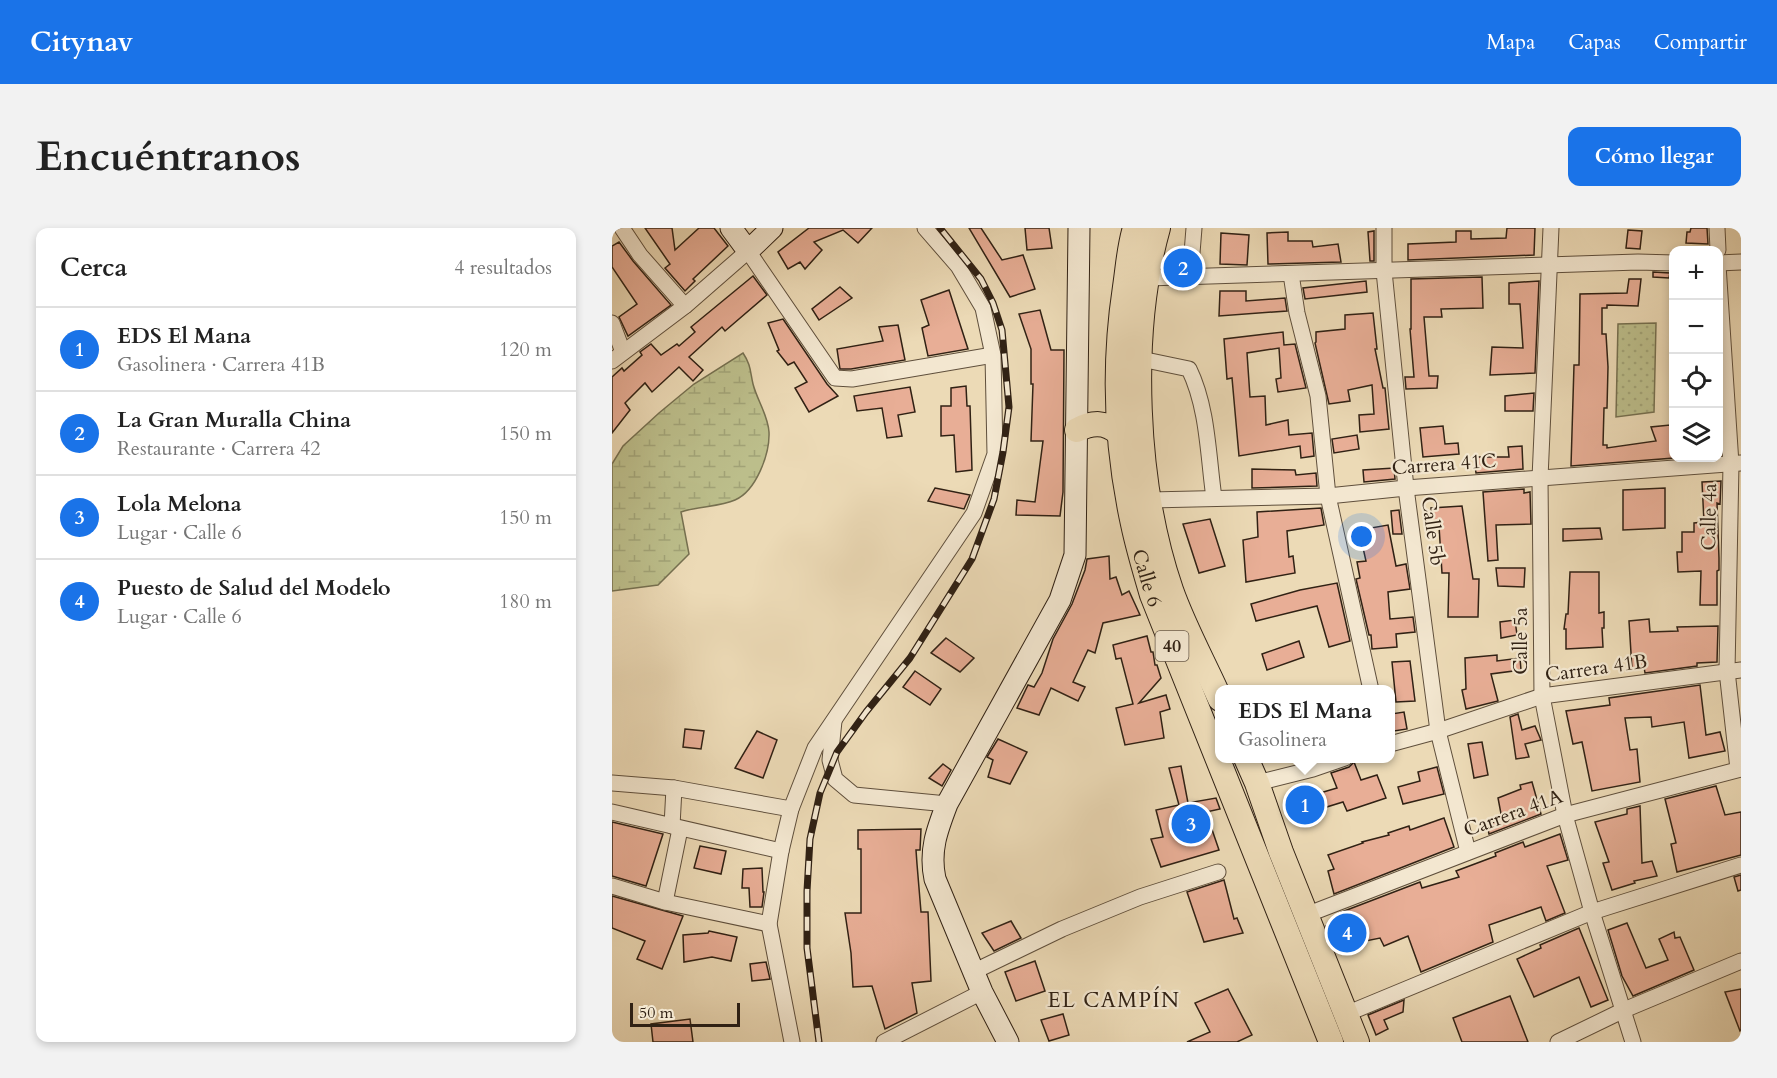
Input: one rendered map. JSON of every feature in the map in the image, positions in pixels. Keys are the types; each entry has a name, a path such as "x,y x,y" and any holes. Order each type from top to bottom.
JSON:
{"highway":[{"name":"Calle 6","path":"1135,228 1120,322 1117,378 1119,434 1124,474 1133,525 1152,595 1215,752"},
{"name":"Calle 6","path":"1158,228 1143,316 1140,394 1143,455 1150,500 1172,591 1215,688"},
{"path":"1077,430 1095,423 1114,428 1119,434"},
{"name":"Calle 6","path":"1219,763 1331,1042"},
{"path":"1248,763 1357,1042"}],"main road":[{"path":"731,228 748,250 771,228"},
{"path":"1008,1042 973,972 935,879 932,864 934,839 947,804 1060,600 1075,555 1079,228"}],"street":[{"path":"622,228 640,255 685,306"},
{"path":"792,1042 770,924 781,851 791,809 815,748 974,513 995,454 993,355 982,308 958,266 925,228"},
{"path":"1190,278 1194,228"},
{"name":"Calle 5b","path":"1384,228 1384,271 1406,488 1438,730 1468,852"},
{"name":"Calle 5a","path":"1551,228 1540,478 1542,696 1565,814 1592,912 1634,1042"},
{"path":"1717,228 1718,246"},
{"path":"612,323 617,356 685,306 748,250 834,378 852,378 993,355"},
{"path":"1723,264 1741,262"},
{"path":"1148,278 1669,263"},
{"path":"1292,274 1298,313 1318,396 1328,496 1370,685"},
{"name":"Calle 4a","path":"1722,300 1736,464 1734,671 1740,769"},
{"path":"1141,359 1189,369 1197,386 1214,498"},
{"name":"Carrera 41C","path":"1150,500 1328,496 1406,488 1736,464"},
{"name":"Carrera 41B","path":"1395,743 1542,696 1734,671"},
{"path":"834,720 830,760 835,779 854,795 947,804"},
{"path":"1257,783 1332,763"},
{"name":"Carrera 41A","path":"1306,915 1565,814 1740,769"},
{"path":"612,783 674,788 791,809"},
{"path":"665,902 676,827 674,788"},
{"path":"612,812 781,851"},
{"path":"1346,1014 1592,912 1741,865"},
{"path":"973,972 1062,929 1140,897 1218,872"},
{"path":"612,886 665,902 770,924"},
{"path":"1558,1042 1624,1010 1741,961"},
{"path":"884,1042 982,992"}],"green space":[{"path":"1656,323 1654,412 1616,417 1618,324"},
{"path":"743,353 749,365 769,432 767,451 760,471 749,489 735,500 681,512 689,554 658,585 612,591 612,464 623,446 659,413 694,384"}],"building":[{"path":"645,228 672,228 675,250 699,228 714,228 728,246 693,279 695,281 685,291 665,268 670,264"},
{"path":"809,228 872,228 858,243 843,230 814,242 822,250 805,269 800,262 788,269 778,252"},
{"path":"969,228 981,228 1002,260 1023,255 1035,289 1010,297"},
{"path":"1025,228 1049,228 1052,248 1027,250"},
{"path":"1507,228 1535,228 1534,255 1408,260 1408,244 1456,242 1456,231 1471,231 1471,239 1506,238"},
{"path":"1691,228 1707,228 1708,244 1686,243 1687,232 1690,232"},
{"path":"1628,230 1642,231 1640,249 1626,248"},
{"path":"1374,231 1374,261 1370,261 1368,232"},
{"path":"1288,232 1288,241 1312,241 1313,247 1338,244 1341,262 1268,264 1267,233"},
{"path":"1221,233 1249,235 1247,265 1220,264"},
{"path":"619,242 671,305 628,336 619,317 637,304 612,267 612,246"},
{"path":"1653,272 1669,273 1669,278 1653,277"},
{"path":"753,276 767,295 725,331 722,327 689,357 703,370 693,381 679,367 652,392 645,383 625,403 630,410 612,433 612,377 622,368 624,371 642,355 640,352 651,344 661,355 677,344 679,346 695,332 691,327"},
{"path":"1482,277 1483,308 1441,309 1442,317 1424,317 1429,376 1438,376 1437,388 1406,389 1405,377 1414,377 1410,329 1411,279"},
{"path":"1629,279 1641,279 1638,306 1607,305 1607,308 1602,308 1602,334 1606,334 1608,367 1603,445 1607,445 1607,448 1656,441 1651,427 1669,425 1669,458 1571,466 1574,365 1579,365 1580,294 1627,293"},
{"path":"1366,281 1367,292 1305,299 1303,288"},
{"path":"1539,281 1535,373 1490,375 1492,347 1523,348 1520,304 1509,304 1509,283"},
{"path":"840,287 852,298 819,320 812,309"},
{"path":"949,290 968,349 928,356 922,328 929,325 921,300"},
{"path":"1220,291 1246,291 1246,301 1285,298 1287,311 1219,316"},
{"path":"1040,310 1051,350 1064,350 1063,492 1060,516 1016,515 1017,500 1035,502 1043,441 1031,441 1033,384 1031,384 1031,349 1019,314"},
{"path":"1373,313 1377,349 1375,349 1383,388 1385,388 1389,429 1360,432 1359,415 1374,414 1372,385 1348,390 1350,401 1329,404 1315,343 1316,332 1345,329 1345,315"},
{"path":"783,319 827,384 838,396 809,412 795,388 807,382 794,362 788,365 777,351 779,350 768,323"},
{"path":"898,325 905,360 840,369 837,349 883,341 879,327"},
{"path":"1283,332 1284,345 1295,344 1306,388 1278,392 1276,379 1281,378 1279,348 1247,353 1250,397 1265,396 1266,425 1288,420 1289,435 1312,433 1314,456 1301,458 1300,446 1239,456 1232,378 1227,379 1224,339"},
{"path":"966,386 967,406 970,406 972,470 956,472 954,435 941,436 941,406 951,406 951,388"},
{"path":"910,387 915,412 898,415 902,436 887,438 882,408 857,411 854,396"},
{"path":"1534,393 1533,411 1505,411 1505,396"},
{"path":"1443,426 1445,444 1458,443 1459,454 1423,457 1420,428"},
{"path":"1357,435 1359,449 1334,453 1332,439"},
{"path":"1522,446 1523,469 1476,473 1474,457 1509,457 1508,447"},
{"path":"1394,468 1395,479 1364,482 1363,470"},
{"path":"1252,469 1295,470 1296,475 1316,473 1317,486 1252,488"},
{"path":"1721,481 1720,504 1717,503 1719,570 1717,571 1717,605 1700,605 1701,571 1678,572 1677,552 1682,552 1682,532 1694,532 1694,523 1704,522 1702,482"},
{"path":"935,488 970,495 964,509 928,501"},
{"path":"1665,488 1665,528 1623,530 1623,490"},
{"path":"1524,489 1524,493 1530,492 1531,524 1496,525 1498,560 1488,561 1483,492"},
{"path":"1462,506 1473,579 1479,579 1478,617 1448,617 1449,573 1442,573 1439,526 1433,526 1431,508"},
{"path":"1321,508 1324,525 1287,531 1289,557 1293,556 1295,573 1246,582 1243,540 1258,537 1257,512"},
{"path":"1399,510 1402,534 1393,534 1391,511"},
{"path":"1210,519 1225,566 1199,573 1183,524"},
{"path":"1388,525 1396,566 1406,564 1410,589 1388,592 1390,619 1413,617 1415,632 1396,634 1397,647 1372,649 1371,635 1369,635 1356,579 1360,578 1357,562 1366,561 1359,530"},
{"path":"1600,528 1602,539 1563,541 1563,529"},
{"path":"1109,556 1110,579 1116,577 1122,595 1129,591 1140,615 1103,623 1095,653 1088,650 1073,682 1085,687 1078,701 1051,688 1039,715 1017,708 1028,685 1034,687 1042,673 1053,639 1072,604 1087,559"},
{"path":"1496,568 1525,568 1524,587 1498,586"},
{"path":"1570,572 1599,572 1599,613 1604,612 1603,647 1566,649 1566,629 1564,629 1566,614 1568,614"},
{"path":"1337,583 1350,641 1329,647 1317,606 1256,621 1251,604 1300,590"},
{"path":"1649,619 1650,632 1678,631 1677,627 1718,626 1717,662 1697,663 1697,666 1645,673 1644,667 1632,669 1629,621"},
{"path":"1515,620 1517,635 1501,638 1500,622"},
{"path":"1147,636 1161,678 1139,703 1166,695 1170,709 1160,712 1164,738 1125,745 1116,708 1133,704 1121,658 1116,659 1113,645"},
{"path":"946,638 974,658 960,672 931,653"},
{"path":"1299,641 1304,657 1267,670 1262,654"},
{"path":"1497,655 1497,661 1520,658 1521,670 1491,674 1498,701 1466,709 1462,690 1466,689 1465,658"},
{"path":"1410,661 1415,701 1396,702 1392,662"},
{"path":"915,671 941,689 930,705 903,687"},
{"path":"1700,685 1706,735 1720,732 1725,751 1689,758 1684,722 1652,727 1651,717 1625,718 1630,750 1637,749 1640,782 1592,791 1582,742 1573,744 1566,711 1610,705 1609,698"},
{"path":"1404,712 1407,729 1395,731 1395,713"},
{"path":"1518,714 1522,730 1535,726 1541,740 1525,744 1529,757 1516,759 1510,717"},
{"path":"685,729 704,731 701,749 683,747"},
{"path":"757,731 777,740 763,778 735,768"},
{"path":"998,739 1027,752 1010,784 988,777 993,760 987,757"},
{"path":"1482,742 1488,775 1474,778 1468,744"},
{"path":"1354,763 1361,780 1377,775 1386,798 1347,811 1343,802 1291,818 1286,803 1337,788 1331,773"},
{"path":"943,764 951,770 942,786 929,778"},
{"path":"1181,766 1188,803 1216,798 1220,809 1206,812 1219,850 1161,867 1151,839 1163,837 1156,810 1179,805 1169,768"},
{"path":"1437,767 1444,794 1403,804 1398,787 1420,781 1418,772"},
{"path":"1532,782 1541,814 1489,834 1487,825 1502,819 1498,798 1521,789 1520,785"},
{"path":"1716,786 1725,815 1741,812 1741,855 1677,872 1671,844 1676,843 1665,799"},
{"path":"1640,806 1642,863 1652,861 1657,876 1634,881 1635,883 1612,890 1603,863 1609,862 1595,822 1627,814 1627,809"},
{"path":"1444,818 1454,847 1334,894 1328,871 1334,869 1328,855 1409,826 1410,830"},
{"path":"612,822 663,834 646,886 612,876"},
{"path":"921,829 920,850 916,850 921,912 928,912 931,981 912,983 917,1013 885,1029 872,986 853,987 845,913 861,913 861,849 858,849 858,830"},
{"path":"1560,834 1568,860 1547,866 1565,913 1546,921 1541,907 1489,925 1493,942 1421,972 1408,936 1384,946 1380,938 1336,947 1326,926 1340,916 1339,913 1420,882 1422,888 1459,877 1456,871 1496,856 1495,853 1523,842 1525,847"},
{"path":"700,846 726,851 721,874 694,868"},
{"path":"762,868 764,892 762,907 750,907 749,888 742,888 743,869"},
{"path":"1741,875 1741,890 1738,891 1734,877"},
{"path":"1224,880 1234,919 1237,918 1243,933 1204,942 1187,892"},
{"path":"612,896 683,916 662,969 637,959 645,941 612,928"},
{"path":"1011,921 1021,938 994,951 982,933"},
{"path":"1627,923 1646,968 1668,960 1659,939 1674,932 1675,938 1680,937 1694,970 1633,996 1622,976 1608,930"},
{"path":"1579,928 1608,1000 1591,1007 1579,977 1534,997 1517,959 1541,948 1540,945"},
{"path":"709,931 737,937 731,961 712,957 684,962 683,935 708,933"},
{"path":"1035,961 1045,991 1016,1001 1005,972"},
{"path":"766,962 770,979 752,981 750,964"},
{"path":"1228,989 1252,1035 1237,1042 1187,1042 1210,1032 1195,1003"},
{"path":"1741,989 1741,1030 1740,1031 1725,992"},
{"path":"1510,996 1528,1042 1462,1042 1453,1018"},
{"path":"1404,1000 1403,1012 1384,1020 1388,1029 1376,1035 1368,1015"},
{"path":"1063,1014 1069,1035 1049,1041 1041,1020"},
{"path":"690,1019 693,1042 653,1042 651,1024"}],"railway":[{"path":"819,1042 807,948 807,891 810,839 820,793 837,752 910,658 972,559 994,499 1003,452 1009,407 1002,330 993,303 981,279 940,228"}],"place":[{"name":"La Gran Muralla China","path":"1183,268"},
{"name":"EDS El Mana","path":"1305,805"},
{"name":"Lola Melona","path":"1191,824"},
{"name":"Puesto de Salud del Modelo","path":"1347,933"}],"district":[{"name":"EL CAMPÍN","path":"1114,1000"}]}
